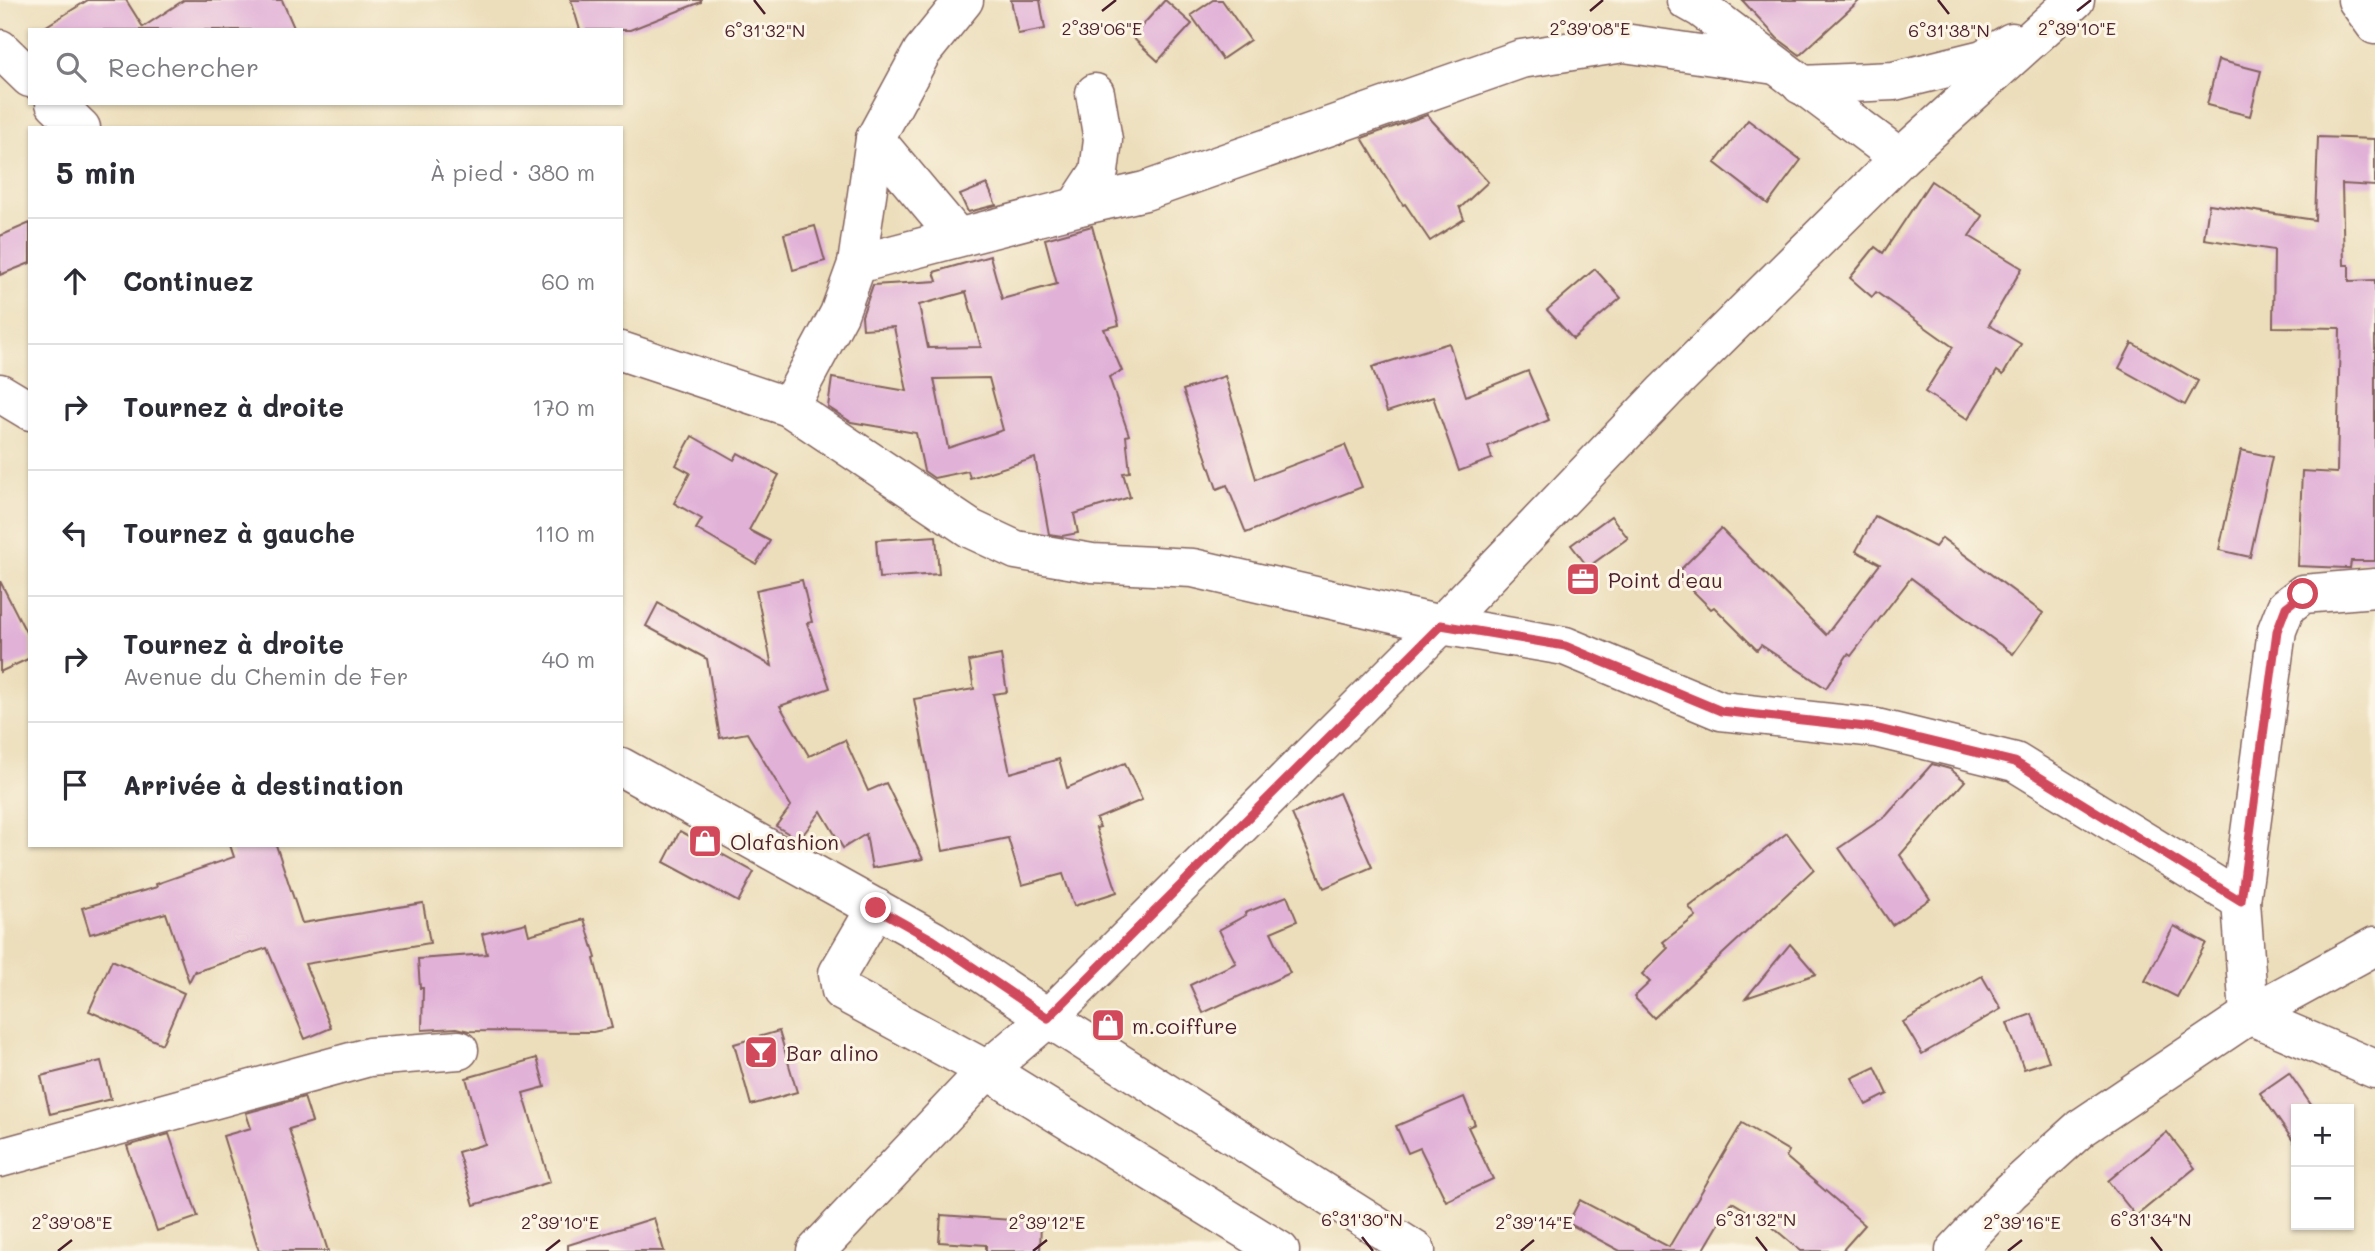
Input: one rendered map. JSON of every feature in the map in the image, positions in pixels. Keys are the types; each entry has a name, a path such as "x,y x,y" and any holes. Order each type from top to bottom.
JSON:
{"street":[{"path":"789,407 839,314 857,264 876,139 922,52 964,0"},
{"path":"1686,0 1702,9 1900,158"},
{"path":"2357,0 2375,25"},
{"path":"857,264 1076,206 1145,191 1521,59 1623,43 1788,75 1894,81 1983,59 2066,8"},
{"path":"816,1251 987,1070 1048,1018 1441,625 1665,391 1900,158 2066,8"},
{"path":"0,49 28,76"},
{"path":"1076,206 1099,172 1104,140 1096,93"},
{"path":"57,105 79,126"},
{"path":"876,139 957,237"},
{"path":"623,357 789,407 971,529 1016,550 1092,563 1193,568 1441,625 1565,646 1721,711 1875,728 2015,762 2241,901"},
{"path":"0,393 28,410"},
{"path":"2249,1015 2241,901 2277,631 2286,607 2303,594 2375,588"},
{"path":"623,768 933,940 1048,1018 1416,1251"},
{"path":"876,908 838,973 841,991 987,1070 1280,1251"},
{"path":"1955,1251 2010,1192 2081,1128 2249,1015 2375,946"},
{"path":"2249,1015 2375,1069"},
{"path":"0,1158 369,1057 459,1050"}],"building":[{"path":"88,0 126,0 143,27 184,0 282,0 294,28 43,28"},
{"path":"571,0 701,0 630,30 579,28"},
{"path":"1011,0 1040,0 1045,29 1018,34"},
{"path":"1165,0 1192,24 1158,61 1132,37"},
{"path":"1213,0 1222,0 1250,40 1222,59 1191,15"},
{"path":"1742,0 1860,0 1800,55 1777,38"},
{"path":"2218,60 2261,71 2250,116 2207,105"},
{"path":"1427,115 1488,182 1460,208 1459,206 1464,219 1430,241 1405,204 1403,205 1362,138"},
{"path":"1748,120 1801,160 1768,204 1715,163"},
{"path":"2318,137 2375,139 2375,186 2342,184 2344,265 2349,265 2349,281 2375,280 2375,561 2351,561 2350,568 2298,566 2302,471 2337,473 2340,328 2273,327 2274,250 2204,239 2209,204 2315,220"},
{"path":"1931,181 1983,216 1969,236 2022,268 1989,325 2021,344 2003,375 1997,371 1968,419 1925,392 1953,347 1876,292 1872,297 1850,278 1875,247 1883,253"},
{"path":"987,184 996,205 968,212 960,195"},
{"path":"28,224 28,264 0,275 0,236"},
{"path":"815,226 825,261 793,270 784,234"},
{"path":"1092,226 1119,325 1104,329 1122,371 1109,377 1129,435 1126,436 1130,472 1123,473 1130,497 1074,514 1078,533 1062,536 1049,534 1035,458 970,478 968,471 934,478 924,471 916,433 851,422 828,407 832,378 907,391 894,327 863,329 862,316 873,285 937,281 934,272 990,256 1002,299 1057,284 1045,239","holes":["966,292 981,347 928,348 919,305","989,378 1003,430 948,448 934,379"]},
{"path":"1595,269 1621,298 1573,339 1547,310"},
{"path":"1449,343 1466,396 1528,371 1549,420 1488,446 1492,459 1459,471 1433,397 1387,412 1372,367"},
{"path":"2132,343 2198,381 2185,405 2119,368"},
{"path":"1225,376 1256,479 1345,445 1362,487 1246,533 1227,485 1217,489 1183,390"},
{"path":"692,436 734,460 738,453 779,475 749,530 770,541 756,564 696,529 702,519 674,503 690,473 676,465"},
{"path":"2241,450 2272,457 2250,557 2219,550"},
{"path":"1611,516 1628,538 1588,567 1571,545"},
{"path":"1875,516 1935,547 1942,538 2043,613 2013,654 1911,578 1851,656 1848,654 1826,688 1761,645 1757,650 1676,574 1721,529 1826,635 1880,564 1856,551"},
{"path":"936,536 939,574 879,578 876,540"},
{"path":"802,580 812,622 807,623 830,688 780,706 809,756 845,740 868,791 886,783 923,859 872,868 866,834 843,848 821,811 799,840 776,826 791,806 747,733 720,738 707,659 646,626 658,603 772,666 756,590"},
{"path":"0,581 28,636 28,659 0,672"},
{"path":"1001,655 1007,692 993,694 1010,773 1059,759 1067,788 1125,763 1142,800 1096,819 1100,827 1096,828 1117,892 1074,906 1063,874 1022,885 1008,838 943,851 914,699 974,689 969,661"},
{"path":"1932,764 1950,769 1965,781 1900,855 1930,899 1892,925 1839,848 1886,816"},
{"path":"1339,793 1372,867 1324,888 1292,814"},
{"path":"680,831 754,872 738,902 664,862"},
{"path":"1787,833 1814,869 1654,1018 1634,997 1650,982 1642,974 1668,948 1663,942 1696,916 1689,907"},
{"path":"231,847 277,847 302,923 423,903 430,943 305,964 331,1028 305,1039 267,948 195,970 189,982 166,913 90,934 82,908 157,887 156,884 234,857"},
{"path":"1287,896 1297,921 1271,932 1290,973 1203,1013 1190,985 1236,963 1219,930 1246,915 1245,913"},
{"path":"584,919 612,1028 593,1032 469,1031 457,1028 422,1030 423,988 420,988 418,959 487,954 482,934 526,923 529,935"},
{"path":"2174,926 2206,943 2177,997 2145,981"},
{"path":"1790,944 1816,974 1746,998"},
{"path":"112,960 184,993 162,1044 89,1011"},
{"path":"1982,976 2001,1009 1922,1054 1903,1022"},
{"path":"2032,1014 2049,1061 2024,1069 2007,1023"},
{"path":"779,1031 797,1092 751,1105 734,1044"},
{"path":"537,1058 545,1087 523,1093 550,1182 474,1205 458,1152 485,1144 466,1078"},
{"path":"101,1061 111,1099 50,1114 41,1076"},
{"path":"1875,1067 1888,1094 1866,1105 1852,1078"},
{"path":"2289,1073 2311,1104 2291,1104 2291,1138 2260,1093"},
{"path":"304,1097 312,1122 289,1129 328,1251 259,1251 223,1136 251,1128 246,1113"},
{"path":"1464,1097 1475,1124 1468,1127 1493,1179 1446,1201 1420,1148 1408,1153 1396,1126"},
{"path":"1742,1123 1789,1151 1786,1157 1865,1225 1842,1251 1801,1251 1770,1225 1732,1202 1703,1251 1620,1251 1568,1223 1580,1200 1669,1247"},
{"path":"2167,1132 2195,1168 2136,1216 2108,1181"},
{"path":"169,1134 198,1217 157,1231 127,1146"},
{"path":"941,1215 1041,1222 1040,1251 986,1251 986,1245 939,1242"},
{"path":"654,1218 664,1251 568,1251 568,1245"}],"place":[{"name":"Point d'eau","path":"1583,579"},
{"name":"Olafashion","path":"705,841"},
{"name":"m.coiffure","path":"1108,1025"},
{"name":"Bar alino","path":"761,1052"}],"route":[{"path":"876,908 933,940 1048,1018 1441,625 1565,646 1721,711 1875,728 2015,762 2241,901 2277,631 2286,607 2303,594"}]}
